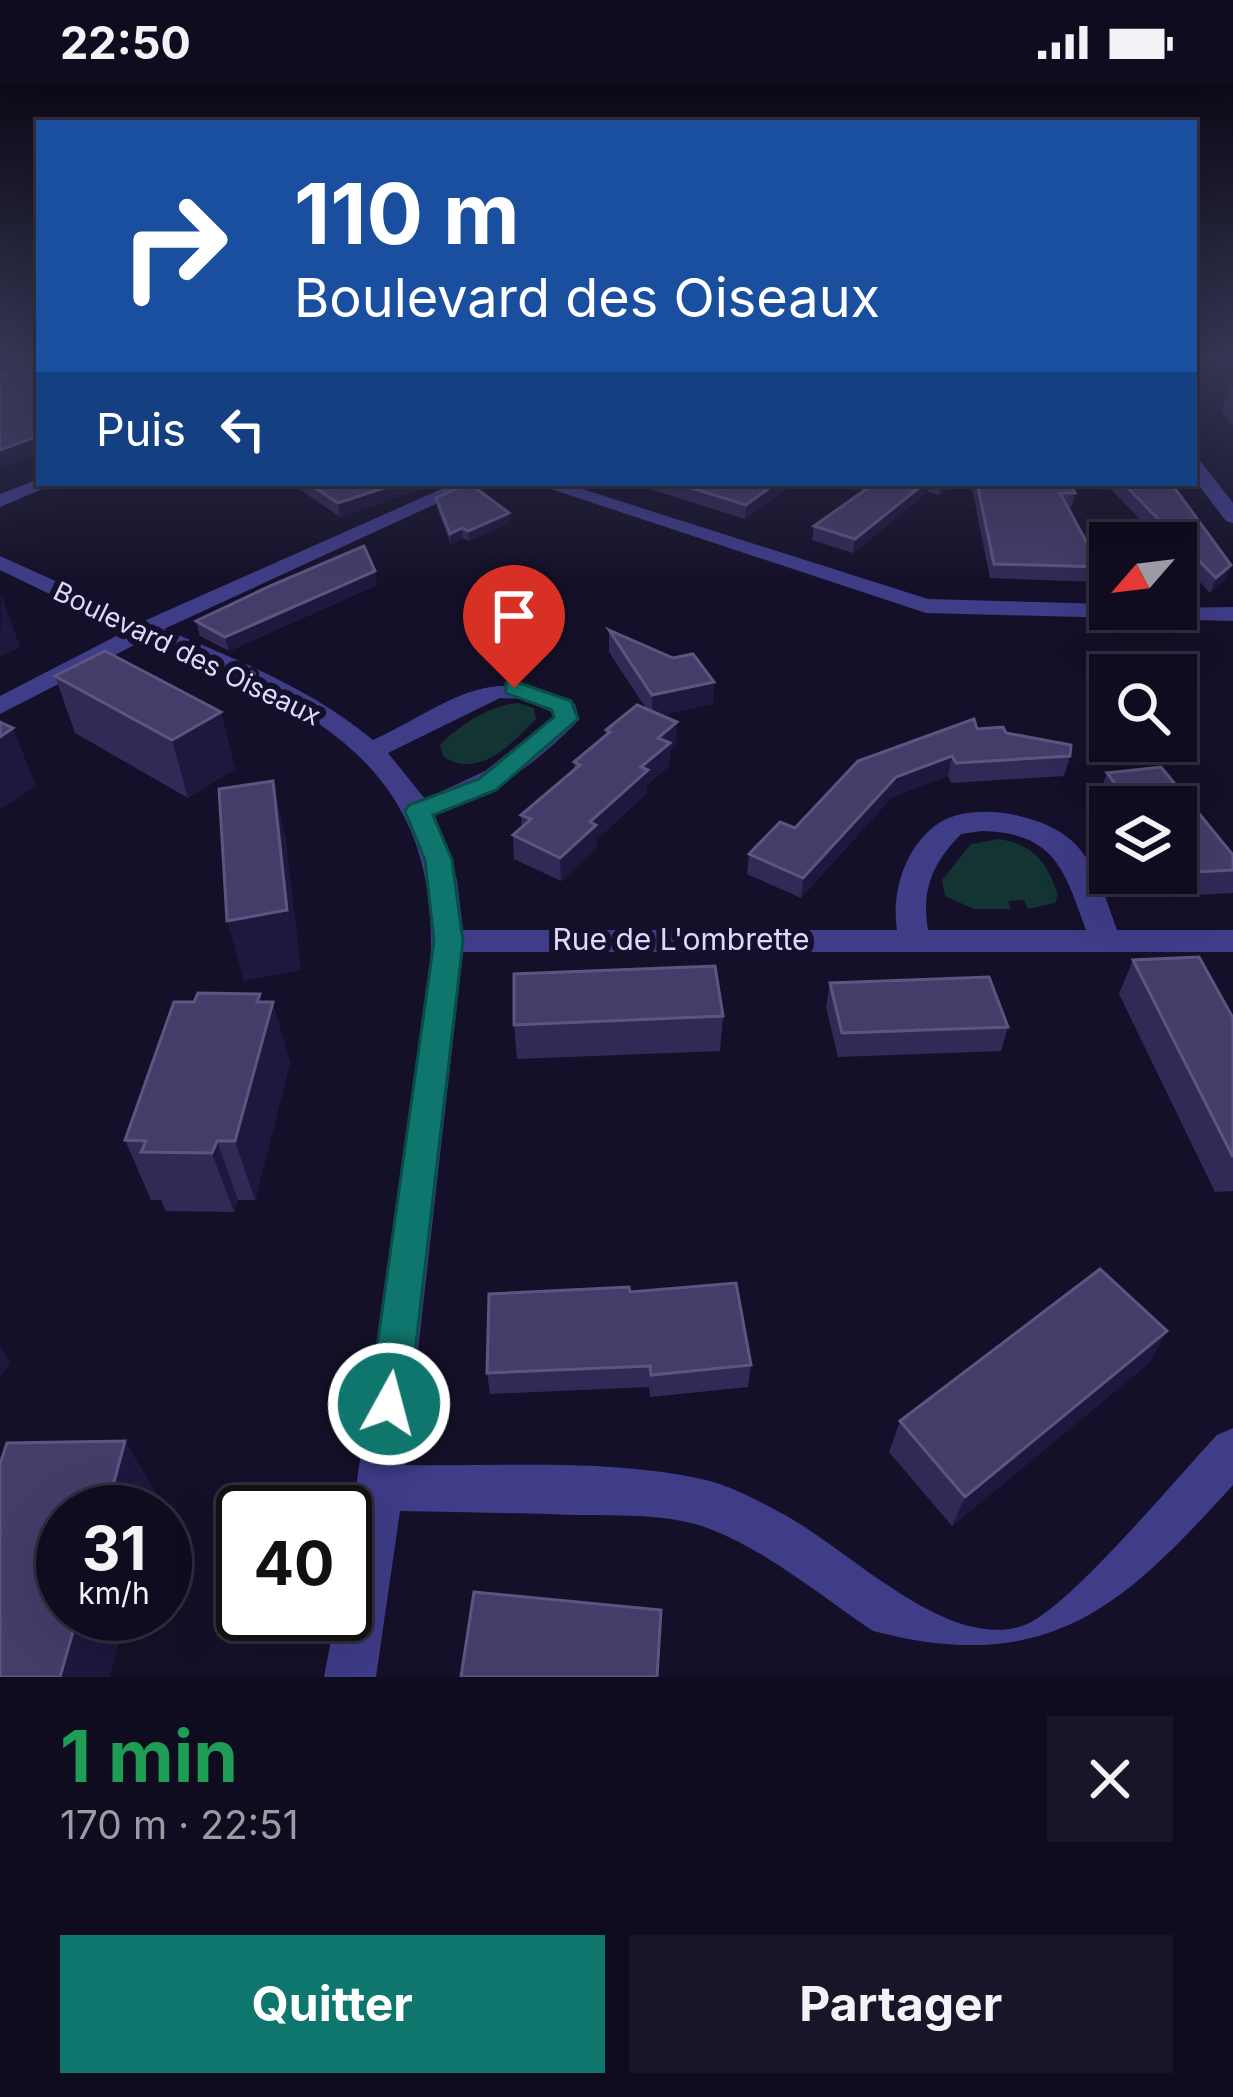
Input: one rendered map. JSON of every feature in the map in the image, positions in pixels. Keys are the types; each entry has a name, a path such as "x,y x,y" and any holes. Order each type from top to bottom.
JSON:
{"street":[{"path":"1197,471 1233,517"},
{"path":"0,501 38,486"},
{"path":"0,706 204,599 464,486"},
{"path":"551,486 926,606 1233,614"},
{"name":"Boulevard des Oiseaux","path":"0,562 292,699 370,752 400,783 418,811 438,860 448,941 379,1487 350,1677"},
{"path":"370,752 506,688 531,692 566,710 560,725 499,777 471,793 418,811"},
{"path":"914,938 907,894 924,860 951,828 994,823 1038,833 1065,851 1105,938"},
{"name":"Rue de L'ombrette","path":"448,941 1233,941"},
{"path":"379,1487 636,1493 709,1504 767,1531 929,1639 990,1656 1022,1652 1053,1638 1083,1614 1233,1450"}],"green space":[{"path":"518,703 534,708 536,719 494,756 469,764 443,756 440,745 466,724 497,707"},
{"path":"999,839 1038,857 1058,894 1055,903 1028,909 1024,900 1008,901 1011,909 974,909 945,896 942,880 971,844"}],"building":[{"path":"0,434 36,434 36,437 0,450"},
{"path":"312,486 390,486 338,503"},
{"path":"473,486 509,513 450,534 436,498"},
{"path":"686,486 772,486 746,505"},
{"path":"871,486 921,486 855,539 814,526"},
{"path":"978,486 1071,486 1075,493 1060,493 1089,547 1089,567 994,564"},
{"path":"1126,486 1173,486 1231,565 1216,578 1197,559 1197,522 1161,522"},
{"path":"364,546 375,571 225,637 196,621 272,585"},
{"path":"609,630 673,658 693,654 714,682 652,695"},
{"path":"105,651 221,712 172,740 55,676"},
{"path":"637,705 677,722 658,738 670,743 641,767 648,770 590,822 596,825 560,858 513,835 531,819 521,815 580,765 574,762"},
{"path":"974,719 977,729 1003,727 1006,733 1071,745 1070,756 956,763 952,756 896,777 803,878 749,854 780,822 795,828 858,761"},
{"path":"0,722 13,728 0,737"},
{"path":"1161,767 1177,786 1117,786 1107,773"},
{"path":"273,781 287,910 227,921 219,789"},
{"path":"1197,811 1233,855 1233,870 1197,872"},
{"path":"1199,957 1233,1018 1233,1157 1133,960"},
{"path":"715,966 723,1016 514,1025 514,974"},
{"path":"989,977 1008,1027 842,1033 830,983"},
{"path":"198,993 260,994 257,1002 273,1002 235,1141 217,1141 212,1153 141,1152 146,1141 125,1140 174,1002 194,1002"},
{"path":"1100,1269 1167,1331 965,1497 900,1421"},
{"path":"736,1283 751,1365 651,1375 650,1366 487,1373 489,1294 629,1287 630,1292"},
{"path":"125,1441 113,1485 36,1485 36,1641 70,1641 60,1677 0,1677 0,1464 7,1443"},
{"path":"474,1592 661,1610 657,1677 461,1677"}],"route":[{"path":"389,1404 448,941 438,860 418,811 488,784 566,719 562,706 514,688"}]}
